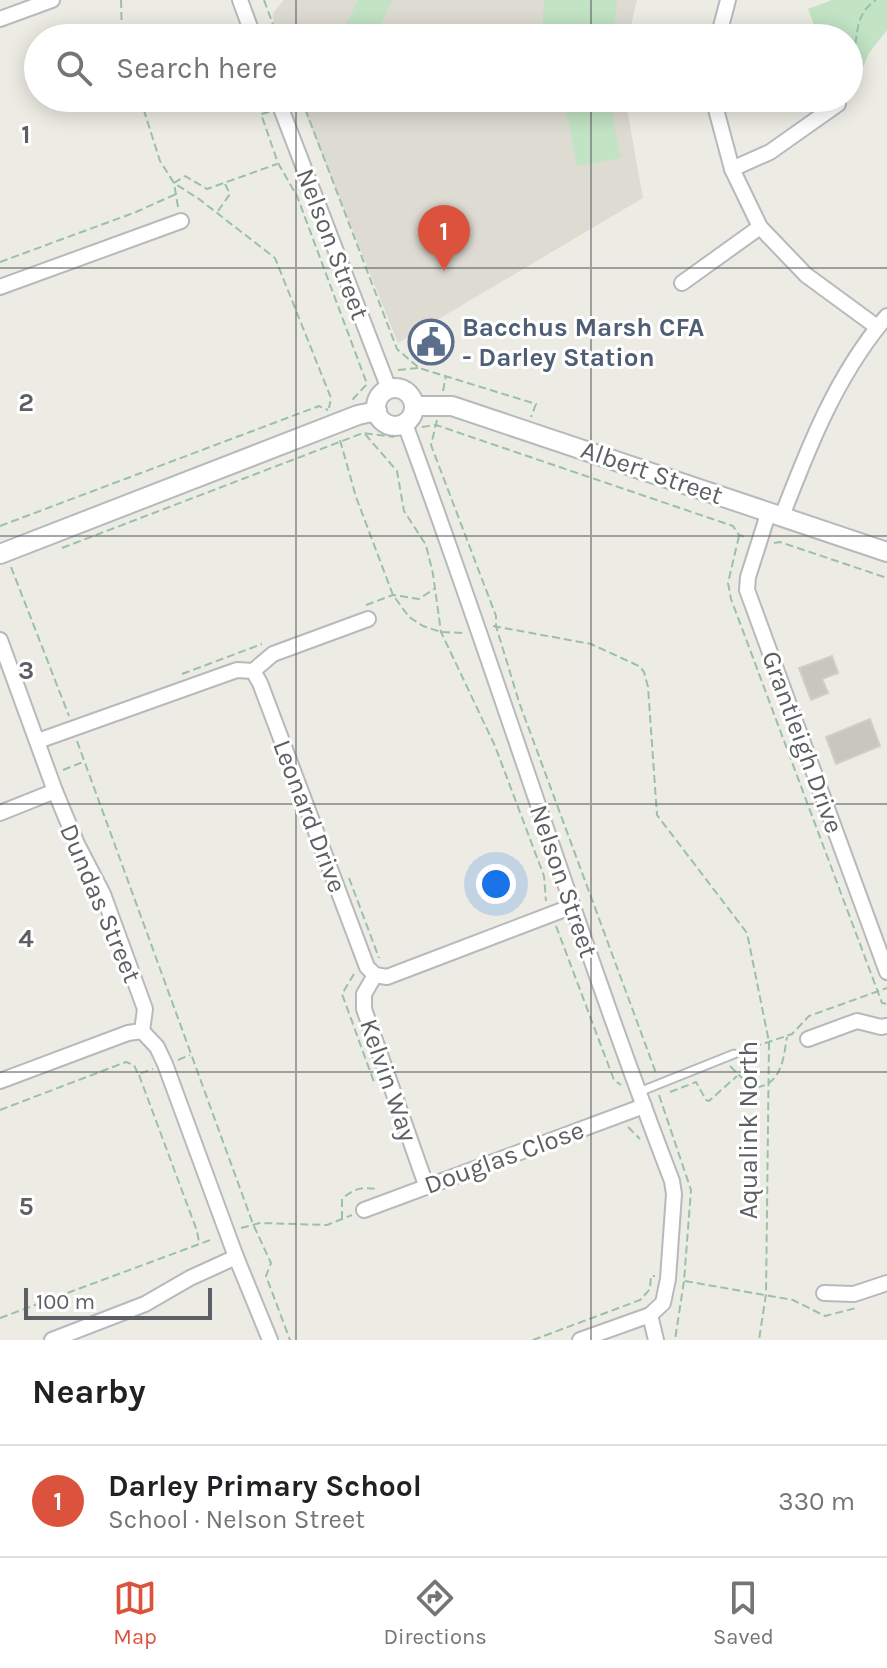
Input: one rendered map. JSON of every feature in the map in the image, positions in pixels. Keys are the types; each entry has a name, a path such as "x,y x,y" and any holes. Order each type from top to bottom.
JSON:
{"street":[{"path":"0,19 52,0"},
{"path":"241,0 249,24"},
{"path":"722,24 728,0"},
{"name":"Nelson Street","path":"282,112 389,389"},
{"path":"717,112 732,169 760,227 806,275 882,322"},
{"path":"732,169 770,152 827,112"},
{"path":"0,287 181,221"},
{"path":"682,283 760,227"},
{"name":"Grantleigh Drive","path":"882,322 836,393 759,541 747,590 887,972"},
{"path":"389,389 405,391 410,395 414,413 407,428 387,425 377,411 379,398 389,389"},
{"name":"Albert Street","path":"414,406 452,406 887,552"},
{"path":"6,560 356,412 377,411"},
{"name":"Nelson Street","path":"407,428 674,1189 668,1279 663,1303 650,1315"},
{"path":"38,741 237,670 253,671 273,654 366,612"},
{"name":"Dundas Street","path":"0,640 55,791 77,844 103,894 145,1009 142,1031"},
{"name":"Leonard Drive","path":"253,671 371,971"},
{"path":"0,813 55,791"},
{"path":"371,971 387,977 573,906"},
{"name":"Kelvin Way","path":"371,971 364,994 364,1009 426,1185"},
{"path":"808,1039 857,1021 887,1026"},
{"path":"0,1081 128,1033 142,1031 157,1047 165,1064 227,1234 270,1340"},
{"name":"Douglas Close","path":"364,1210 641,1099"},
{"path":"52,1340 145,1304 190,1278 236,1257"},
{"path":"824,1293 854,1294 887,1283"},
{"path":"580,1340 650,1315 656,1340"}],"lane":[{"path":"641,1099 730,1056"}],"path":[{"path":"121,0 122,24"},
{"path":"270,0 265,1 273,24"},
{"path":"858,24 859,18 876,0"},
{"path":"144,112 160,161 174,183 181,221"},
{"path":"54,551 341,441 356,412 367,384 297,196 278,163 261,114 264,112"},
{"path":"306,112 397,349 419,368 536,404 517,453"},
{"path":"174,183 185,176 207,189 278,163"},
{"path":"217,213 230,194 224,182"},
{"path":"174,183 275,258 331,398 330,410"},
{"path":"0,262 176,194"},
{"path":"446,376 431,445 496,616 496,626 519,702 656,1073"},
{"path":"0,526 319,406 336,409"},
{"path":"356,412 395,437 407,428 436,425 733,526 739,535 769,545 780,542 887,578"},
{"path":"356,412 397,471 404,511 429,552 441,632 495,746 544,876 546,902 614,1080 623,1088"},
{"path":"341,441 356,497 393,595 409,617 441,632"},
{"path":"739,535 728,583 731,599 882,1003 887,1004"},
{"path":"6,560 73,730 253,1224 271,1263 266,1276 290,1340"},
{"path":"366,612 393,595 419,599 434,589"},
{"name":"Aqualink North","path":"441,632 455,635 496,626 591,644 624,657 644,672 648,687 657,815 747,933 769,1042 766,1294 759,1340"},
{"path":"172,678 261,645"},
{"path":"50,775 84,762"},
{"path":"371,971 354,974 342,994 379,1094"},
{"path":"788,1035 780,1074 769,1084 752,1088 732,1068 730,1056 788,1035 792,1034 809,1016 887,988"},
{"path":"138,1074 192,1055"},
{"path":"0,1110 126,1062 134,1065 197,1231 199,1244"},
{"path":"659,1096 696,1082 709,1101 738,1075"},
{"path":"342,1219 342,1199 349,1193 365,1187 383,1190"},
{"path":"0,1318 253,1224 327,1225 364,1210"},
{"path":"533,1340 640,1300 650,1289 651,1276 793,1300 825,1316 868,1304"}],"shaded area":[{"path":"284,0 637,0 631,24 274,24 273,13"},
{"path":"305,112 628,112 643,198 398,343"}],"green space":[{"path":"358,0 392,0 381,24 347,24"},
{"path":"544,0 617,0 615,24 542,24"},
{"path":"832,0 887,0 887,30 869,53 863,67 863,24 814,24 808,9"},
{"path":"567,112 612,112 621,158 577,166"}],"building":[{"path":"435,323 449,343 427,356 414,336"},
{"path":"832,656 838,673 822,679 828,693 811,700 799,668"},
{"path":"870,719 880,746 836,764 826,737"}],"place":[{"name":"Darley Primary School","path":"444,271"},
{"name":"Bacchus Marsh CFA - Darley Station","path":"431,342"}]}
